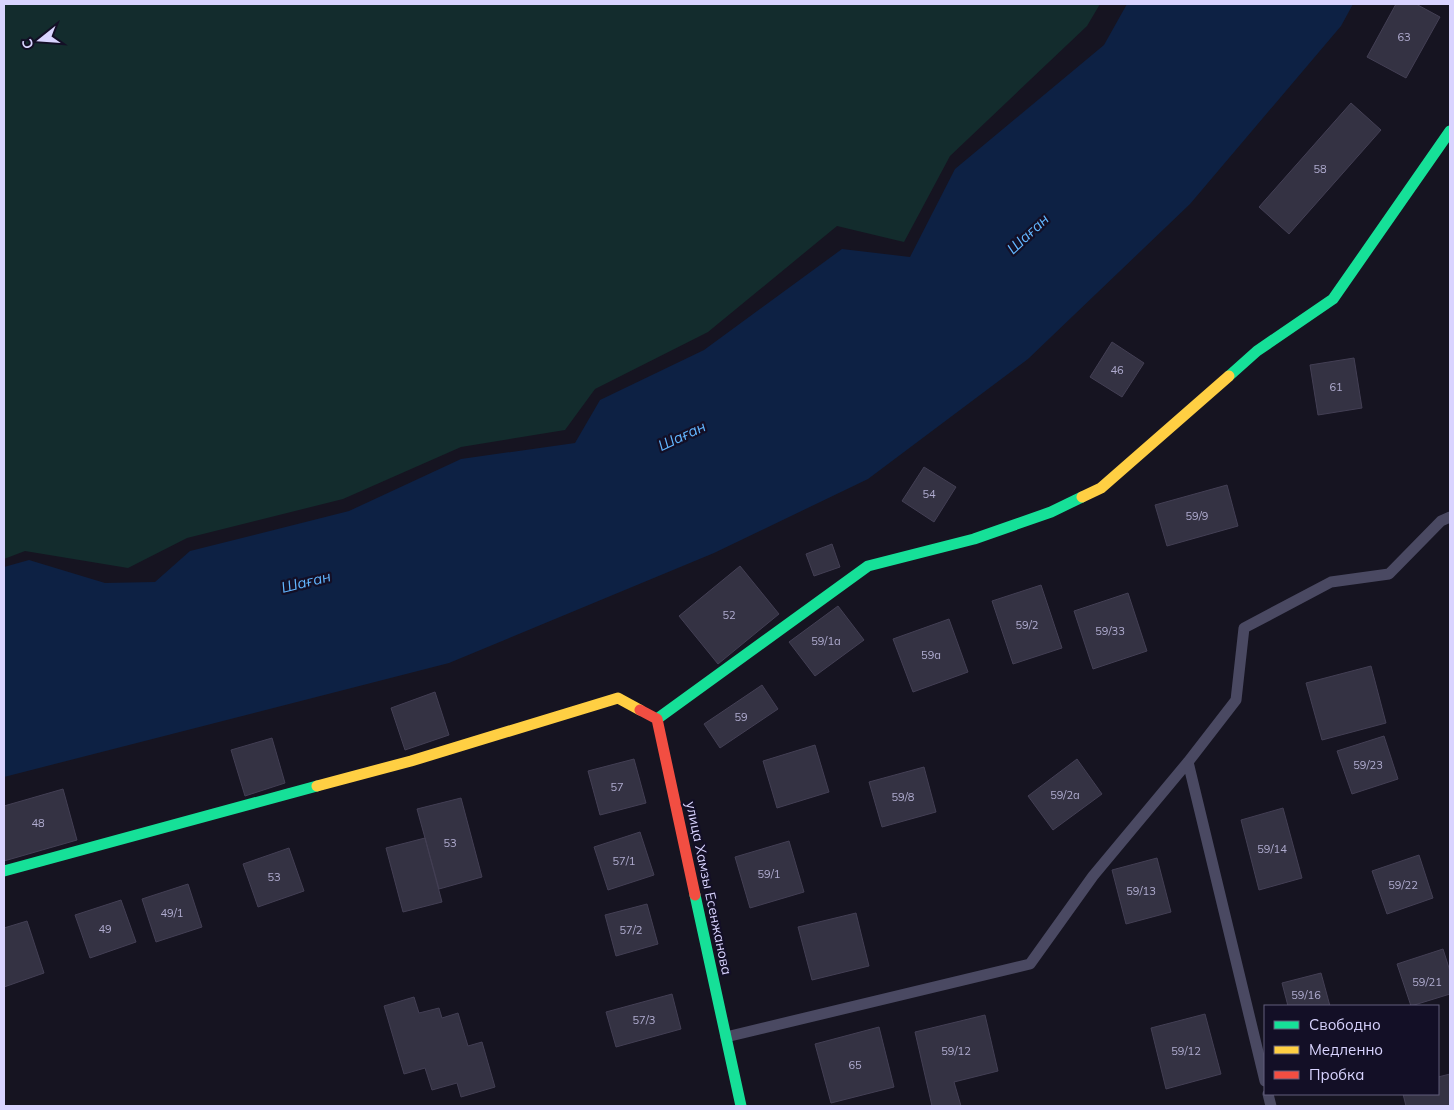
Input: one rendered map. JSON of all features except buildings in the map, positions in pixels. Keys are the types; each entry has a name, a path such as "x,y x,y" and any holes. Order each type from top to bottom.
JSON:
{"street":[{"path":"4,871 411,761 618,698 657,720 868,566 974,539 1051,512 1101,488 1256,351 1333,298 1450,131"},
{"name":"улица Хамзы Есенжанова","path":"657,720 741,1106"}],"lane":[{"path":"726,1037 1030,964 1093,876 1188,762 1236,700 1244,628 1331,582 1390,574 1442,521 1450,517"},
{"path":"1188,762 1264,1077"}],"green space":[{"path":"4,4 1100,4 1087,26 950,156 904,242 837,226 708,332 595,389 565,430 461,447 343,499 187,538 128,568 25,551 4,559"}],"water":[{"name":"Шаған","path":"1127,4 1353,4 1341,26 1190,204 1028,359 868,479 714,553 449,663 4,777 4,567 29,560 105,583 155,582 190,551 349,511 461,459 575,443 600,400 704,350 842,249 910,257 955,169 1104,45"}],"traffic: fast":[{"path":"1229,376 1257,351 1333,299 1450,131"},
{"path":"657,719 868,566 974,539 1051,512 1082,497"},
{"path":"4,871 317,786"},
{"path":"695,895 741,1106"}],"traffic: slow":[{"path":"1082,497 1101,488 1229,376"},
{"path":"317,786 411,761 618,698 640,710"}],"traffic: jam":[{"path":"640,710 657,719 695,895"}]}
